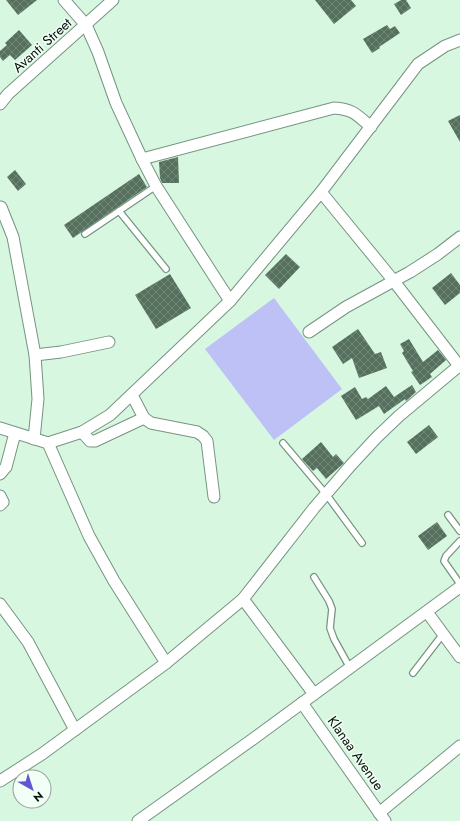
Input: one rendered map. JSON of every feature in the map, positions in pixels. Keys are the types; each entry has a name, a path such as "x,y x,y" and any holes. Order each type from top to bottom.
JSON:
{"street":[{"path":"64,0 86,25 98,52 116,103 156,186 230,301"},
{"name":"Avanti Street","path":"0,104 8,94 113,0"},
{"path":"0,428 34,440 48,443 82,432 110,415 230,301 321,192 418,64 445,46 460,40"},
{"path":"142,159 334,108 353,111 371,127"},
{"path":"0,781 42,754 166,663 243,599 314,508 351,466 385,430 460,366 393,280 321,192"},
{"path":"1,207 13,237 35,355 38,399 34,440"},
{"path":"309,332 346,307 410,272 438,254 460,237"},
{"path":"35,355 61,352 109,342"},
{"path":"132,395 144,418 151,423 197,432 203,436 207,441 214,497"},
{"path":"82,432 90,441 95,441 144,418"},
{"path":"0,474 6,467 15,433"},
{"path":"48,443 89,536 114,581 166,663"},
{"path":"0,496 3,502 0,505"},
{"path":"138,821 427,612 460,586"},
{"path":"243,599 314,694"},
{"path":"0,604 28,642 75,730"},
{"path":"427,612 460,657"},
{"name":"Klanaa Avenue","path":"302,703 382,817"},
{"path":"382,817 460,746"}],"lane":[{"path":"85,234 156,186"},
{"path":"119,211 166,269"},
{"path":"283,443 326,494 362,543"},
{"path":"448,515 460,531"},
{"path":"460,541 446,556 444,561 460,586"},
{"path":"314,577 332,609 330,628 334,639 350,668"},
{"path":"413,673 443,634"}],"shaded area":[{"path":"274,298 342,389 274,440 205,349"}],"building":[{"path":"6,0 37,0 18,15"},
{"path":"315,0 351,0 356,6 334,24"},
{"path":"401,0 406,0 411,8 401,15 394,4"},
{"path":"387,25 390,29 395,26 400,33 372,53 363,39"},
{"path":"19,30 32,45 15,60 10,55 3,61 0,57 0,51 7,45 5,43"},
{"path":"460,115 460,142 448,121"},
{"path":"178,157 179,183 162,183 160,178 159,162"},
{"path":"15,170 26,184 18,191 7,177"},
{"path":"139,174 147,187 73,238 64,225"},
{"path":"286,254 300,267 279,289 265,275"},
{"path":"451,273 460,285 460,293 445,305 432,288"},
{"path":"170,274 191,308 156,329 135,295"},
{"path":"358,329 375,354 381,352 387,368 359,378 352,358 343,364 332,347"},
{"path":"409,339 423,362 438,350 446,360 430,374 432,377 420,385 411,372 413,371 402,353 404,351 400,344"},
{"path":"412,385 416,392 406,401 405,399 384,414 379,406 356,420 341,396 355,387 362,399 366,397 368,399 386,386 394,397"},
{"path":"429,425 438,437 416,454 407,442"},
{"path":"321,442 333,457 336,454 344,463 326,479 317,468 313,471 302,459"},
{"path":"437,522 447,536 428,550 418,536"}]}
